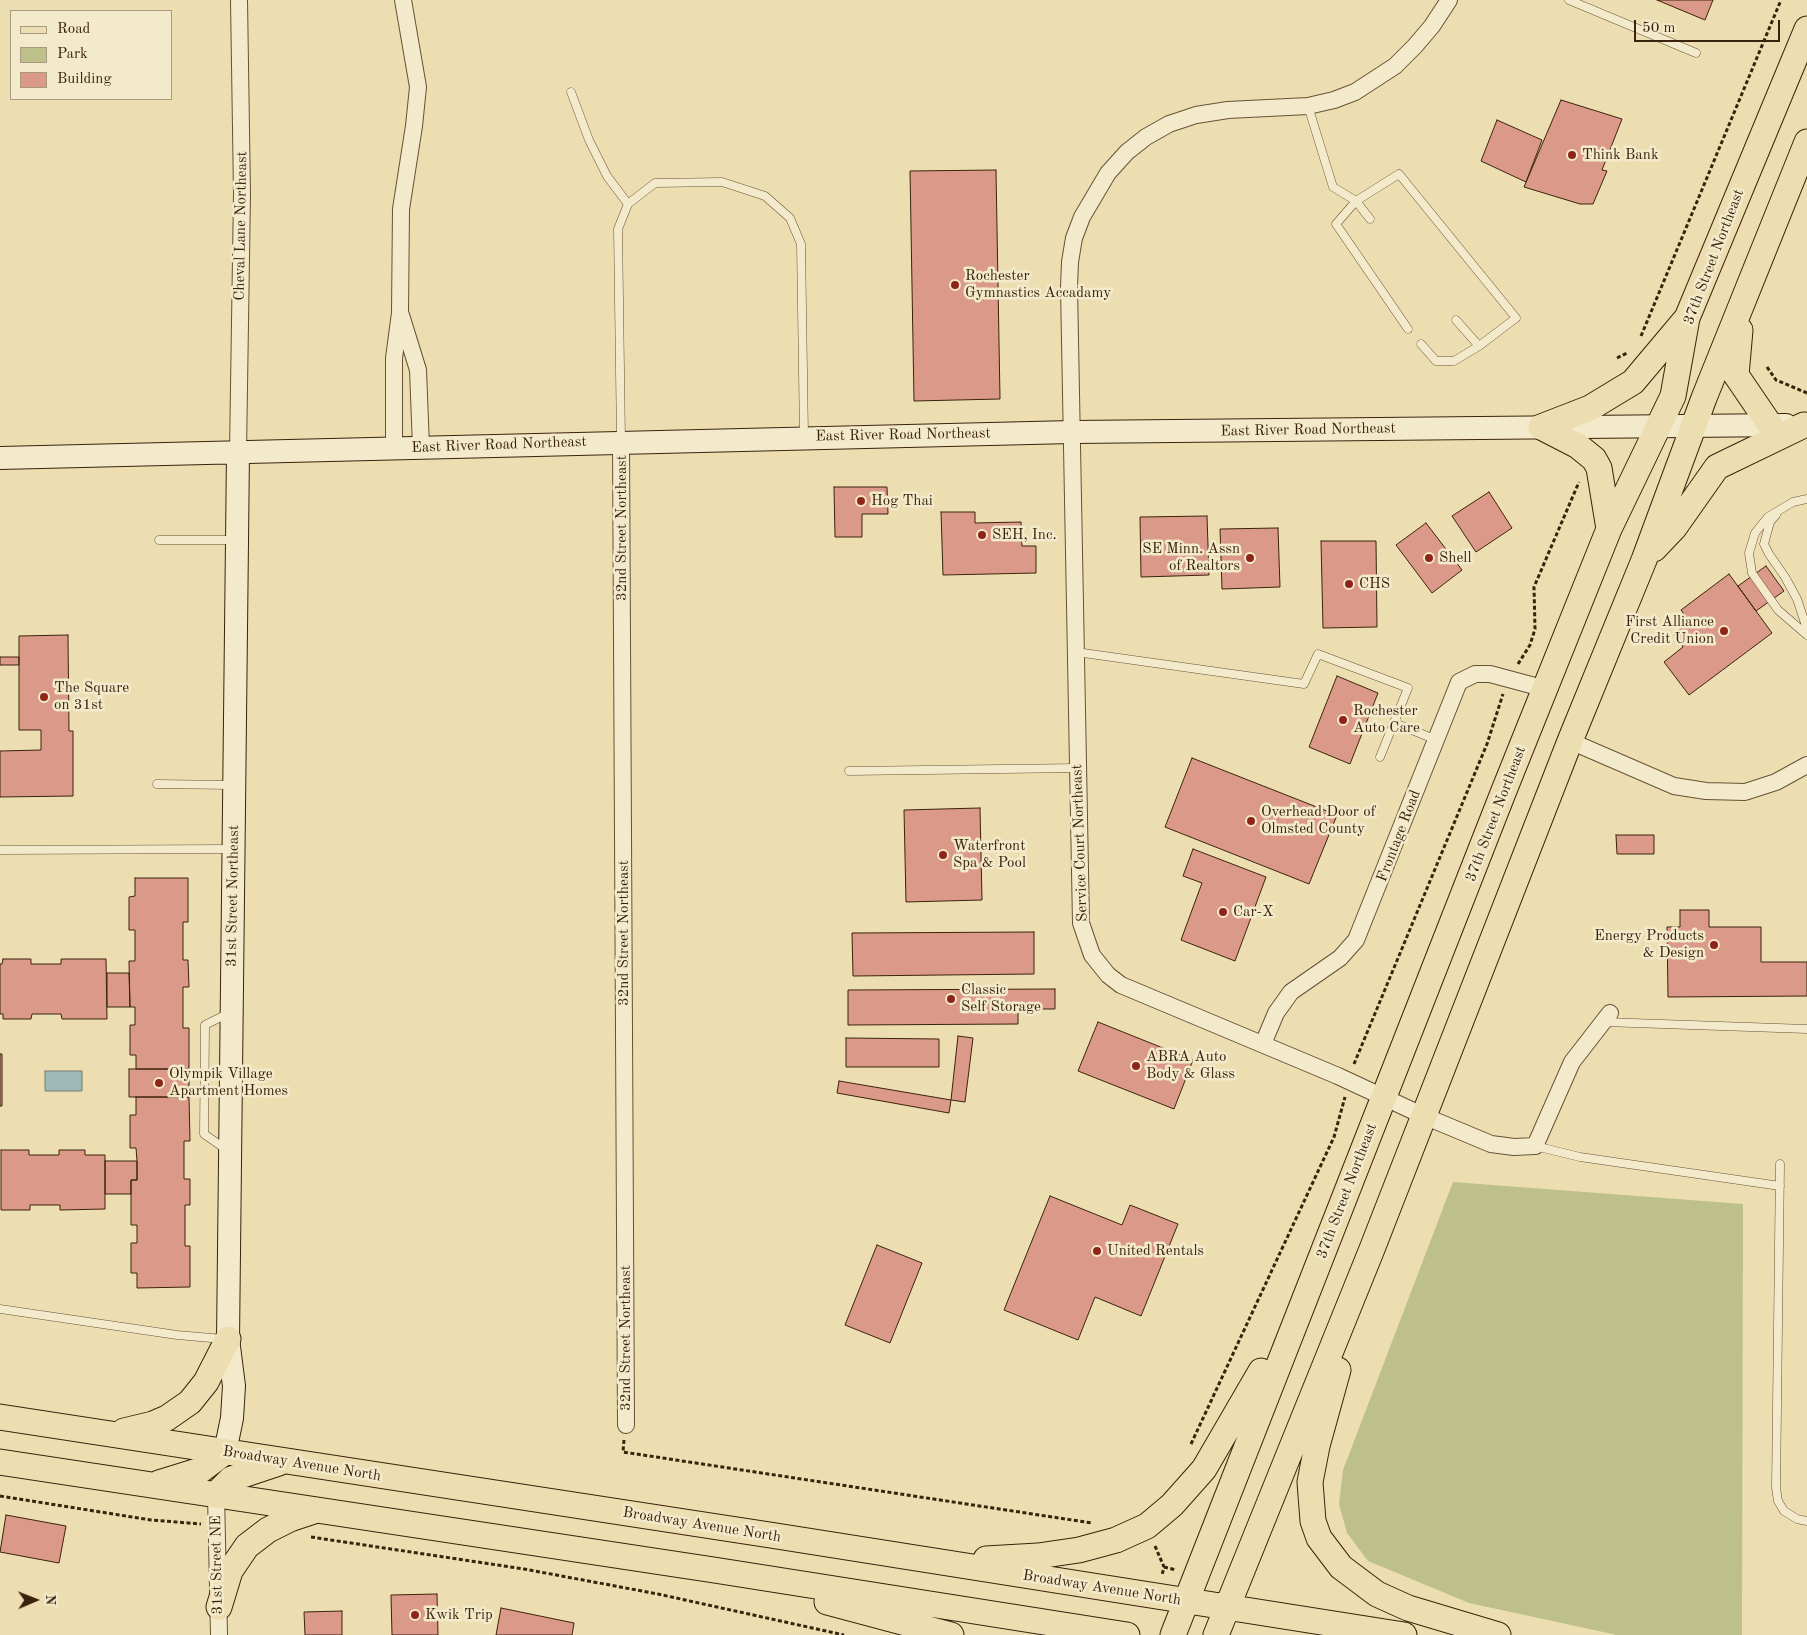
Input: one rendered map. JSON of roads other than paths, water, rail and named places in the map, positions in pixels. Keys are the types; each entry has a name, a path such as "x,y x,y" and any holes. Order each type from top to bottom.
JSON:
{"main road":[{"name":"37th Street Northeast","path":"1173,1635 1609,529 1673,396 1687,318 1807,29"},
{"path":"1216,1635 1372,1248 1807,142"},
{"path":"1744,301 1736,375 1770,425"},
{"path":"1541,428 1590,408 1633,382 1687,318"},
{"path":"1644,560 1674,528 1717,467 1805,425"},
{"path":"1541,428 1578,446 1594,459 1599,468 1609,529"},
{"path":"931,1562 1019,1558 1079,1550 1132,1534 1158,1518 1185,1492 1220,1444 1258,1378 1326,1244"},
{"path":"1372,1248 1313,1462 1310,1502 1313,1521 1319,1538 1341,1567 1377,1594 1408,1608 1498,1635"},
{"path":"108,1433 153,1424 180,1411 197,1396 228,1339"},
{"name":"Broadway Avenue North","path":"0,1418 761,1533 931,1562 1404,1635"},
{"path":"152,1486 201,1470 226,1452"},
{"path":"216,1494 223,1485 240,1474 286,1461"},
{"path":"0,1462 714,1570 1127,1635"},
{"path":"219,1607 230,1571 247,1546 268,1530 290,1519 318,1510"},
{"path":"714,1570 951,1635"}],"street":[{"name":"Cheval Lane Northeast","path":"238,452 242,193 239,0"},
{"path":"394,448 394,358 400,313 400,209 414,126 418,87 403,0"},
{"name":"Service Court Northeast","path":"1448,0 1432,26 1395,66 1355,92 1334,100 1308,106 1228,110 1196,115 1169,124 1146,137 1126,152 1108,173 1082,217 1074,238 1070,262 1081,923 1092,955 1108,975 1121,985 1350,1081 1424,1116 1492,1144 1514,1147 1535,1146"},
{"path":"400,313 418,370 421,447"},
{"name":"East River Road Northeast","path":"0,458 622,441 1072,432 1805,425"},
{"name":"32nd Street Northeast","path":"622,441 626,1425"},
{"name":"31st Street Northeast","path":"226,1452 232,1418 234,1386 228,1339 238,452"},
{"name":"Frontage Road","path":"1263,1044 1276,1013 1291,992 1340,958 1356,940 1459,682 1474,674 1490,674 1546,689"},
{"path":"1570,741 1674,786 1706,791 1745,792 1776,782 1807,765"},
{"path":"1535,1146 1572,1062 1607,1018"},
{"name":"31st Street NE","path":"216,1494 219,1635"}],"lane":[{"path":"1569,0 1696,53"},
{"path":"571,92 589,140 608,176 628,204"},
{"path":"1308,106 1333,187 1356,201 1370,220"},
{"path":"1408,329 1336,224 1356,201 1399,174 1516,318 1480,346 1454,361 1436,361 1421,344"},
{"path":"622,441 618,229 628,204 655,183 722,182 765,196 790,218 801,244 804,438"},
{"path":"1456,320 1480,346"},
{"path":"1807,499 1793,502 1768,517 1755,533 1749,553 1752,573 1778,610 1807,635"},
{"path":"1783,508 1770,522 1764,544 1769,554 1786,576 1807,629"},
{"path":"159,540 237,540"},
{"path":"1076,652 1304,684 1318,654 1408,688 1380,757"},
{"path":"1394,723 1436,740"},
{"path":"849,771 1078,768"},
{"path":"157,784 234,784"},
{"path":"0,850 233,849"},
{"path":"1607,1018 1807,1030"},
{"path":"1535,1146 1580,1157 1780,1186"},
{"path":"1780,1164 1776,1488 1778,1501 1784,1511 1797,1519 1807,1521"},
{"path":"0,1309 178,1335 228,1339"}],"water":[{"path":"45,1071 82,1071 82,1091 45,1091"}],"place":[{"name":"Think Bank","path":"1572,155"},
{"name":"Rochester Gymnastics Accadamy","path":"955,285"},
{"name":"Hog Thai","path":"861,501"},
{"name":"SEH, Inc.","path":"982,535"},
{"name":"SE Minn. Assn of Realtors","path":"1250,558"},
{"name":"Shell","path":"1429,558"},
{"name":"CHS","path":"1349,584"},
{"name":"First Alliance Credit Union","path":"1724,631"},
{"name":"The Square on 31st","path":"44,697"},
{"name":"Rochester Auto Care","path":"1343,720"},
{"name":"Overhead Door of Olmsted County","path":"1251,821"},
{"name":"Waterfront Spa & Pool","path":"943,855"},
{"name":"Car-X","path":"1223,912"},
{"name":"Energy Products & Design","path":"1714,945"},
{"name":"Classic Self Storage","path":"951,999"},
{"name":"ABRA Auto Body & Glass","path":"1136,1066"},
{"name":"Olympik Village Apartment Homes","path":"159,1083"},
{"name":"United Rentals","path":"1097,1251"},
{"name":"Kwik Trip","path":"415,1615"}]}
